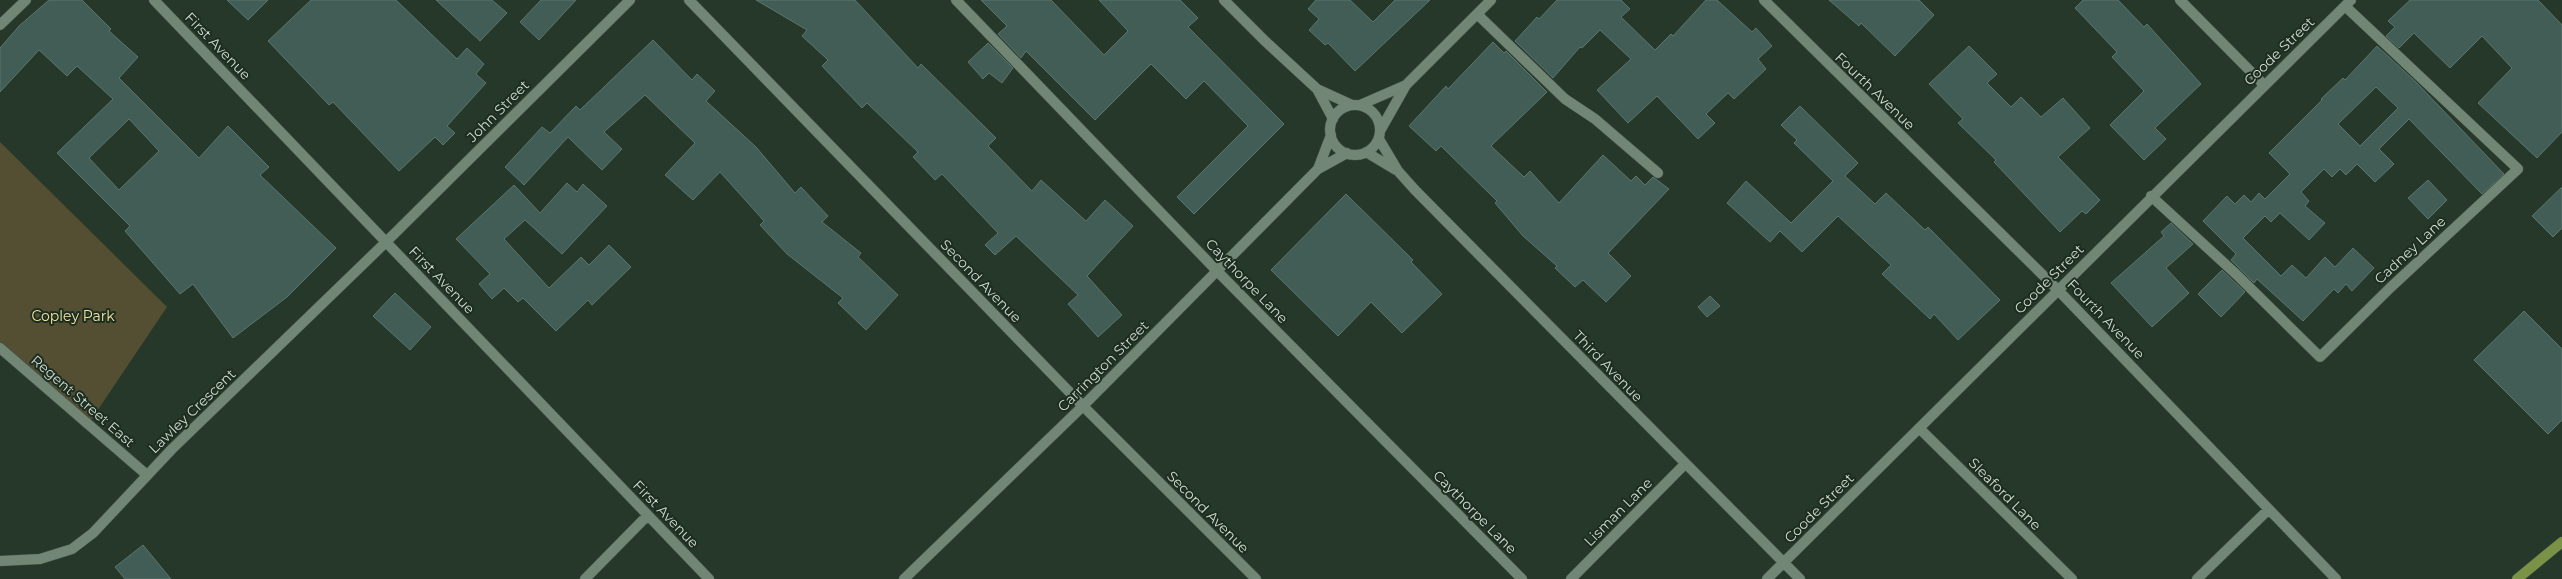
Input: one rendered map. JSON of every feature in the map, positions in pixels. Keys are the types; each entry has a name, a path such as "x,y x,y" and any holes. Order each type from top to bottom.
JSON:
{"main road":[{"path":"2517,579 2562,542"}],"street":[{"path":"0,25 26,0"},
{"name":"First Avenue","path":"154,0 709,579"},
{"name":"John Street","path":"386,242 630,0"},
{"name":"Second Avenue","path":"690,0 1082,406 1256,579"},
{"name":"Caythorpe Lane","path":"956,0 1217,271 1522,579"},
{"path":"1224,0 1317,89 1333,119"},
{"path":"1406,85 1341,110 1333,119 1331,135 1337,146 1347,153 1366,152 1379,135 1406,85 1491,0"},
{"name":"Fourth Avenue","path":"1764,0 2058,290 2336,579"},
{"path":"2180,0 2264,85"},
{"name":"Coode Street","path":"1766,579 2151,196 2348,3"},
{"name":"Cadney Lane","path":"2151,196 2236,274 2320,357 2390,288 2518,169 2348,3"},
{"path":"1477,14 1565,99 1595,118 1658,173"},
{"path":"1317,89 1373,112 1377,117 1379,135"},
{"name":"Carrington Street","path":"1318,169 1331,135"},
{"name":"Third Avenue","path":"1379,135 1398,171"},
{"name":"Third Avenue","path":"1366,152 1398,171 1684,464 1800,579"},
{"name":"Carrington Street","path":"904,579 1082,406 1318,169 1347,153"},
{"name":"Lawley Crescent","path":"0,561 40,559 72,549 93,533 148,475 386,242"},
{"name":"Regent Street East","path":"0,348 148,475"},
{"name":"Sleaford Lane","path":"1919,428 2072,579"},
{"name":"Lisman Lane","path":"1571,579 1684,464"},
{"path":"2197,579 2268,510"},
{"path":"585,579 647,516"}],"green space":[{"name":"Copley Park","path":"0,142 167,307 85,429 0,352"}],"building":[{"path":"49,0 82,0 111,29 109,31 138,57 119,78 199,158 228,126 269,167 260,175 336,248 287,297 233,338 193,284 180,294 125,231 130,226 57,153 113,99 77,66 67,76 39,50 0,92 0,48 19,26","holes":["129,119 159,151 119,190 89,158"]},
{"path":"227,0 268,0 248,20"},
{"path":"311,0 396,0 457,59 467,48 484,64 476,74 486,83 447,126 455,133 443,145 435,137 399,171 333,102 329,105 268,41"},
{"path":"436,0 492,0 507,13 480,41"},
{"path":"541,0 576,0 539,40 520,22"},
{"path":"756,0 855,0 918,68 921,64 996,138 988,146 1032,191 1041,180 1086,221 1105,200 1133,226 1087,276 1122,315 1098,337 1068,304 1078,295 1016,236 995,255 985,245 998,233 942,174 935,180 913,157 918,152 867,103 862,108 822,66 828,60 802,36 807,30"},
{"path":"981,0 1051,0 1104,55 1128,31 1099,0 1180,0 1198,18 1188,27 1284,124 1194,214 1177,197 1248,126 1204,81 1186,99 1151,64 1095,120 1026,51 1021,58 998,34 1007,26"},
{"path":"1316,0 1350,0 1373,22 1395,0 1430,0 1355,71 1328,43 1325,45 1309,30 1319,19 1308,9"},
{"path":"1557,0 1621,0 1630,9 1621,17 1655,50 1671,34 1673,36 1706,0 1717,0 1752,32 1756,28 1772,46 1758,59 1766,69 1734,99 1728,93 1706,114 1715,123 1698,139 1657,96 1628,123 1597,90 1631,59 1600,30 1582,48 1580,47 1553,78 1515,41 1537,17 1539,19"},
{"path":"1829,0 1919,0 1934,15 1895,56 1861,23 1859,26"},
{"path":"2083,0 2118,0 2144,27 2147,24 2201,84 2155,128 2166,139 2144,160 2110,125 2144,91 2112,57 2117,52 2075,8"},
{"path":"2410,0 2538,0 2562,25 2562,132 2537,158 2478,103 2512,68 2482,36 2450,68 2414,33 2399,48 2386,36 2395,27 2388,21"},
{"path":"653,40 692,80 697,74 715,91 706,101 756,147 795,193 801,187 828,216 822,222 861,253 858,257 898,295 866,330 838,303 843,298 787,254 760,225 764,221 720,172 693,200 665,175 695,143 645,95 604,132 622,149 602,170 568,137 524,185 505,167 542,127 550,133 576,106 580,110"},
{"path":"1493,42 1504,53 1506,51 1547,92 1491,146 1524,177 1530,171 1559,203 1603,155 1631,181 1636,176 1645,185 1653,177 1669,189 1608,253 1631,276 1606,302 1583,280 1575,287 1555,268 1557,266 1523,236 1495,203 1497,201 1441,146 1436,151 1409,126 1446,86 1448,89"},
{"path":"988,43 1013,68 1002,83 989,73 983,79 968,62"},
{"path":"1969,46 1997,74 1987,83 2011,107 2021,97 2041,117 2063,98 2090,128 2058,157 2100,200 2086,214 2082,211 2060,232 1994,162 1996,160 1958,123 1963,119 1929,84"},
{"path":"2377,46 2416,82 2504,174 2482,194 2409,119 2379,149 2394,164 2375,182 2357,164 2346,175 2340,169 2332,177 2324,169 2301,192 2309,201 2305,206 2325,223 2309,240 2280,213 2271,222 2265,216 2243,238 2281,276 2292,265 2306,278 2325,257 2335,267 2353,248 2374,268 2352,291 2346,284 2338,293 2334,289 2303,321 2257,279 2254,283 2231,260 2236,254 2203,221 2227,196 2235,204 2244,195 2251,202 2259,193 2265,199 2290,174 2269,153 2322,100 2321,99 2343,78 2345,80","holes":["2376,87 2398,108 2360,146 2338,124"]},
{"path":"1800,106 1858,163 1845,176 1875,204 1886,193 1925,230 1928,227 2000,300 1958,340 1934,314 1930,319 1882,274 1891,265 1838,216 1802,252 1780,231 1770,242 1727,203 1746,181 1791,223 1833,181 1794,143 1797,140 1781,125"},
{"path":"2428,180 2447,200 2428,219 2408,198"},
{"path":"567,183 577,192 583,184 607,206 562,254 525,220 504,239 549,288 581,257 589,265 609,245 631,267 592,305 588,300 556,331 523,298 518,302 504,288 492,299 479,284 490,274 456,239 514,185 540,213"},
{"path":"2562,187 2562,228 2553,237 2532,216"},
{"path":"1346,194 1413,260 1411,262 1442,294 1402,333 1371,302 1338,336 1271,270"},
{"path":"2171,223 2193,244 2166,268 2189,293 2152,327 2111,283 2164,236 2161,232"},
{"path":"2222,270 2245,292 2221,317 2198,294"},
{"path":"395,293 431,327 410,350 373,316"},
{"path":"1710,296 1720,306 1707,317 1698,307"},
{"path":"2524,311 2562,349 2562,420 2548,434 2474,360"},
{"path":"143,545 171,579 125,579 115,567"}]}
